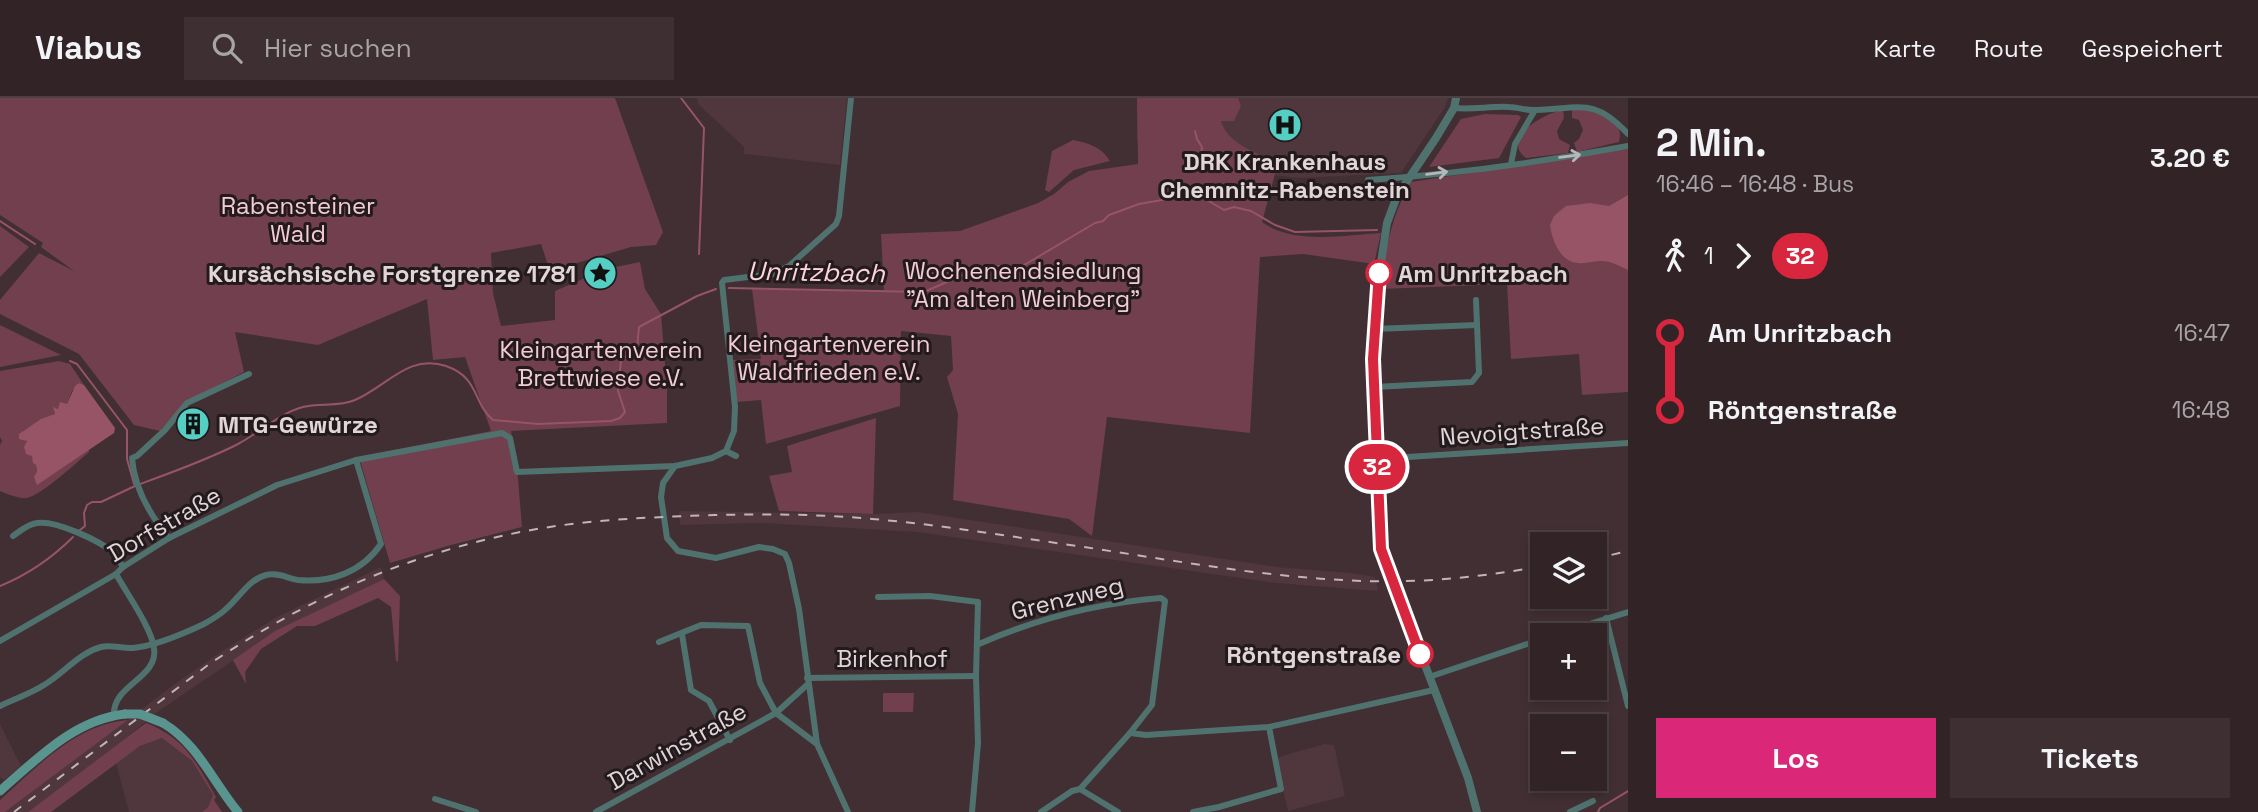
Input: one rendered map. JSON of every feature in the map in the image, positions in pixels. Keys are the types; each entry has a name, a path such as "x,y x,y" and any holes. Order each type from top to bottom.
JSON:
{"main road":[{"path":"1,786 76,729 114,715 140,714 179,733 197,752 238,812"}],"street":[{"path":"848,812 817,744 799,609 785,554 759,547 716,558 678,551 667,538 661,497 663,483 675,466 712,458 726,451 734,431 735,407 722,283 724,280 766,277 789,266 836,223 839,216 851,98"},
{"path":"1456,98 1454,108 1398,196 1387,223 1374,329 1376,459 1381,549 1468,778 1477,812"},
{"path":"1454,108 1507,107 1535,110 1574,104 1598,105 1612,115 1628,134"},
{"path":"1511,164 1515,144 1535,110"},
{"path":"1368,180 1511,164 1628,146"},
{"path":"1374,387 1472,382 1479,373 1476,300"},
{"path":"1374,329 1477,325"},
{"path":"169,538 158,525 139,490 132,458 165,430 187,403 249,374"},
{"name":"Dorfstraße","path":"0,641 116,574 169,538 277,485 356,460 502,433 510,438 517,471 675,466"},
{"name":"Nevoigtstraße","path":"1376,459 1628,443"},
{"path":"726,451 736,456"},
{"path":"0,706 43,686 81,657 98,648 135,648 205,623 225,611 252,582 262,576 274,574 305,580 347,574 367,561 381,544 356,460"},
{"path":"13,537 25,527 37,523 56,524 109,550 123,567"},
{"path":"114,715 115,701 150,665 154,657 153,643 116,574"},
{"name":"Grenzweg","path":"878,597 930,596 978,602 978,743 972,812"},
{"name":"Grenzweg","path":"979,644 1029,625 1100,606 1120,601 1161,598 1165,601 1152,705 1130,733"},
{"path":"1591,623 1628,612"},
{"path":"1606,618 1628,706"},
{"path":"659,642 701,625 748,626 760,683 776,713"},
{"path":"682,634 691,690 709,701 730,740"},
{"path":"1429,677 1530,643"},
{"name":"Birkenhof","path":"808,681 976,676"},
{"name":"Darwinstraße","path":"596,812 776,713 808,681"},
{"path":"1041,812 1080,789 1130,733 1146,735 1269,727 1434,690"},
{"name":"Darwinstraße","path":"776,713 817,744"},
{"path":"1193,812 1281,789 1269,727"},
{"path":"1080,789 1118,812"},
{"path":"435,799 476,812"},
{"path":"1570,812 1593,801"}],"shaded area":[{"path":"697,98 847,98 840,165 744,154 744,147 698,104"},
{"name":"DRK Krankenhaus Chemnitz-Rabenstein","path":"1137,98 1448,98 1445,107 1401,173 1300,178 1244,172 1137,142"},
{"path":"1628,195 1628,270 1605,261 1581,263 1566,259 1555,243 1551,231 1550,225 1554,216 1566,206 1590,203 1609,206"},
{"path":"79,383 84,385 115,428 114,433 37,485 34,477 36,465 32,456 26,454 24,447 27,441 19,439 19,434 41,419 55,414 53,407 58,409 60,402 67,404"},
{"path":"679,511 873,514 918,512 1277,567 1375,577 1378,591 1276,583 917,532 763,523 680,525"},
{"path":"381,567 384,579 275,632 156,713 112,750 28,812 5,812 222,651 277,617"},
{"path":"0,724 21,766 4,780 0,777"},
{"path":"162,738 192,761 213,795 208,807 202,812 129,812 116,763 140,746"},
{"path":"1324,744 1334,745 1345,796 1288,811 1277,764 1279,757"}],"green space":[{"path":"0,98 615,98 663,232 656,245 631,247 550,271 541,244 491,253 493,293 501,326 555,320 555,291 606,269 640,262 645,289 661,314 667,423 511,431 522,527 390,563 359,457 491,431 465,357 433,360 427,299 318,345 235,332 244,372 185,403 160,431 134,425 79,354 0,314 0,300 39,253 74,271 41,247 43,243 0,215"},
{"path":"1137,98 1238,98 1241,106 1234,121 1221,121 1224,129 1237,142 1278,163 1262,222 1289,234 1304,236 1381,233 1374,264 1303,254 1260,257 1250,433 1107,417 1092,536 1069,519 953,500 958,414 947,377 953,370 951,336 901,331 900,406 766,444 761,400 737,402 733,360 761,359 752,289 884,292 881,234 960,231 1038,203 1089,171 1138,164"},
{"path":"1572,109 1588,110 1605,116 1618,127 1619,142 1577,152 1574,143 1583,130 1579,120 1572,118"},
{"path":"1563,110 1564,118 1557,131 1559,139 1570,145 1568,153 1526,158 1519,150 1521,135 1536,121"},
{"path":"1485,114 1521,117 1499,158 1429,167 1461,119"},
{"path":"1073,140 1094,146 1110,161 1074,170 1049,192 1045,190 1052,151"},
{"path":"1628,149 1628,392 1582,395 1579,354 1511,359 1507,284 1381,289 1390,234 1398,208 1411,182"},
{"path":"0,226 29,247 0,277"},
{"path":"0,325 61,355 0,367"},
{"path":"59,361 70,364 84,385 79,383 72,391 67,404 58,409 54,408 55,414 23,431 36,467 37,484 89,449 89,452 33,496 20,498 0,491 0,371"},
{"path":"876,418 873,514 779,511 769,476 792,472 787,446"},
{"path":"384,579 400,596 398,662 391,607 378,598 315,626 297,626 261,649 245,672 246,684 233,660 275,631"},
{"path":"883,693 914,693 913,712 883,712"},
{"path":"128,720 5,812 0,812 0,800 58,749 91,730"},
{"path":"146,723 171,736 188,753 216,797 214,800 222,812 202,812 208,807 213,795 192,761 162,738 140,746 51,812 28,812"}],"waterway":[{"path":"681,98 704,128 699,254"},
{"path":"1195,131 1202,147 1201,154"},
{"name":"Unritzbach","path":"729,288 924,292 972,271 999,266 1018,267 1103,221 1109,215 1139,204 1179,197 1207,200 1224,210 1234,207 1251,211 1275,225 1295,232 1377,230"},
{"path":"0,221 35,244"},
{"name":"Unritzbach","path":"140,484 226,450 294,410 349,402 398,373 421,364 446,366 465,377 493,420 538,424 611,421 620,418 625,412 618,391 621,360 637,348 639,327 697,296 716,289"},
{"path":"70,361 77,364 127,430 127,459 134,484"},
{"name":"Unritzbach","path":"80,530 85,526 84,513 87,505 101,502 135,486"},
{"name":"Unritzbach","path":"0,586 39,565 73,537"},
{"path":"1598,812 1600,808 1628,791"}],"railway":[{"path":"14,812 208,665 286,617 368,578 410,562 454,548 543,528 650,518 813,515 925,525 1224,568 1329,579 1431,580 1530,568"},
{"path":"1607,556 1628,551"}],"bus line":[{"name":"32","path":"1379,273 1373,359 1381,549 1420,654"}],"place":[{"name":"DRK Krankenhaus Chemnitz-Rabenstein","path":"1285,125"},
{"name":"Kursächsische Forstgrenze 1781","path":"600,273"},
{"name":"Am Unritzbach","path":"1379,273"},
{"name":"MTG-Gewürze","path":"193,424"},
{"name":"Röntgenstraße","path":"1420,654"}],"park label":[{"name":"Rabensteiner Wald","path":"298,219"},
{"name":"Wochenendsiedlung \"Am alten Weinberg\"","path":"1023,284"},
{"name":"Kleingartenverein Waldfrieden e.V.","path":"829,357"},
{"name":"Kleingartenverein Brettwiese e.V.","path":"601,363"}]}
